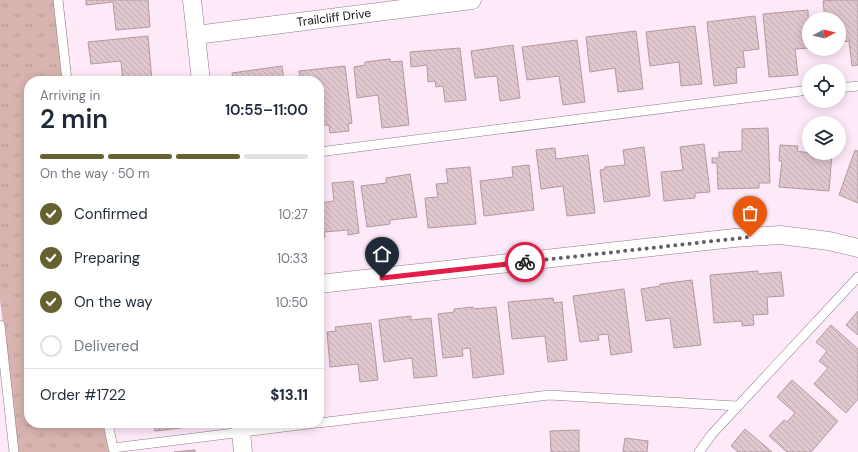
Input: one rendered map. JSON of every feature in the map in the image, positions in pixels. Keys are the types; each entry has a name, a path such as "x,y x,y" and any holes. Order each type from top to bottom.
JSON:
{"street":[{"path":"192,0 200,76"},
{"name":"Trailcliff Drive","path":"196,35 462,1"},
{"path":"324,283 734,238 780,235 829,240 858,248"},
{"path":"240,428 243,452"}],"lane":[{"path":"58,0 66,76"},
{"path":"846,87 858,86"},
{"path":"324,151 802,91"},
{"path":"699,452 712,434 858,277"},
{"path":"0,325 14,452"},
{"path":"324,422 549,395 738,406"},
{"path":"109,428 113,450 240,428"}],"green space":[{"path":"0,0 63,0 71,76 24,76 24,428 111,428 113,452 18,452 0,299"}],"building":[{"path":"86,0 148,0 150,27 116,30 113,2 86,5"},
{"path":"858,0 858,65 852,66 849,41 846,41 846,12 824,12 823,1"},
{"path":"808,10 808,12 802,12 802,48 795,49 798,75 769,77 763,14"},
{"path":"755,16 759,49 743,51 745,67 736,68 737,83 714,86 707,22"},
{"path":"695,26 702,84 681,86 679,62 650,66 646,32"},
{"path":"636,31 643,89 618,92 615,68 590,72 586,37"},
{"path":"148,36 152,76 122,76 121,61 91,64 88,42"},
{"path":"577,40 585,102 563,105 559,76 527,80 522,47"},
{"path":"513,45 520,98 500,101 497,76 475,78 471,51"},
{"path":"460,48 466,100 445,102 443,86 436,87 435,81 428,82 427,65 411,67 410,52"},
{"path":"390,59 390,62 402,61 409,125 382,128 378,95 357,98 354,67 365,65 365,62"},
{"path":"282,66 283,76 232,76 232,73"},
{"path":"345,66 352,123 348,124 349,131 330,133 329,125 324,125 324,76 300,76 299,71"},
{"path":"768,128 770,183 759,183 759,188 718,189 717,163 712,163 712,158 719,158 719,152 742,151 742,129"},
{"path":"704,144 710,192 695,193 695,198 664,201 661,172 683,170 680,147"},
{"path":"780,145 798,146 797,151 802,152 802,160 831,160 829,191 779,187 782,161 779,161"},
{"path":"644,147 650,196 604,202 600,170 605,169 605,167 625,165 623,150"},
{"path":"555,148 556,159 588,155 595,213 567,216 563,186 541,189 536,150"},
{"path":"855,150 858,151 858,203 839,195"},
{"path":"529,165 534,210 484,216 480,181 513,177 512,167"},
{"path":"470,167 476,224 428,228 425,198 438,197 436,184 448,183 446,169"},
{"path":"410,174 417,217 390,220 390,224 367,227 361,186 386,183 386,178"},
{"path":"353,181 359,233 348,235 348,230 324,232 324,203 334,201 332,183"},
{"path":"758,271 758,274 781,272 784,296 767,297 768,314 753,315 754,325 742,326 742,321 714,323 710,275"},
{"path":"692,280 701,345 674,348 670,318 646,321 641,289 660,286 660,284"},
{"path":"624,289 632,352 611,355 608,334 598,335 599,340 580,342 573,296"},
{"path":"553,298 554,303 562,302 567,360 548,362 545,336 512,339 508,302"},
{"path":"473,307 474,309 496,307 504,374 473,378 470,348 462,349 463,356 443,358 438,314 454,312 454,309"},
{"path":"858,311 858,335 846,325"},
{"path":"411,316 411,320 431,318 437,376 414,378 412,358 384,362 379,320"},
{"path":"371,323 378,380 360,382 358,364 330,367 327,332 336,331 335,327"},
{"path":"831,325 858,349 858,399 846,413 814,384 828,368 819,361 827,351 816,342"},
{"path":"792,380 838,421 811,452 787,452 769,436 784,420 787,422 795,413 777,397"},
{"path":"155,428 180,428 155,431"},
{"path":"745,429 772,452 738,452 731,446"},
{"path":"579,430 579,452 551,452 550,431"},
{"path":"625,438 648,441 647,452 623,452"},
{"path":"195,450 195,452 174,452"}],"way so far":[{"path":"525,262 750,237"}],"route":[{"path":"382,278 525,262"}]}
